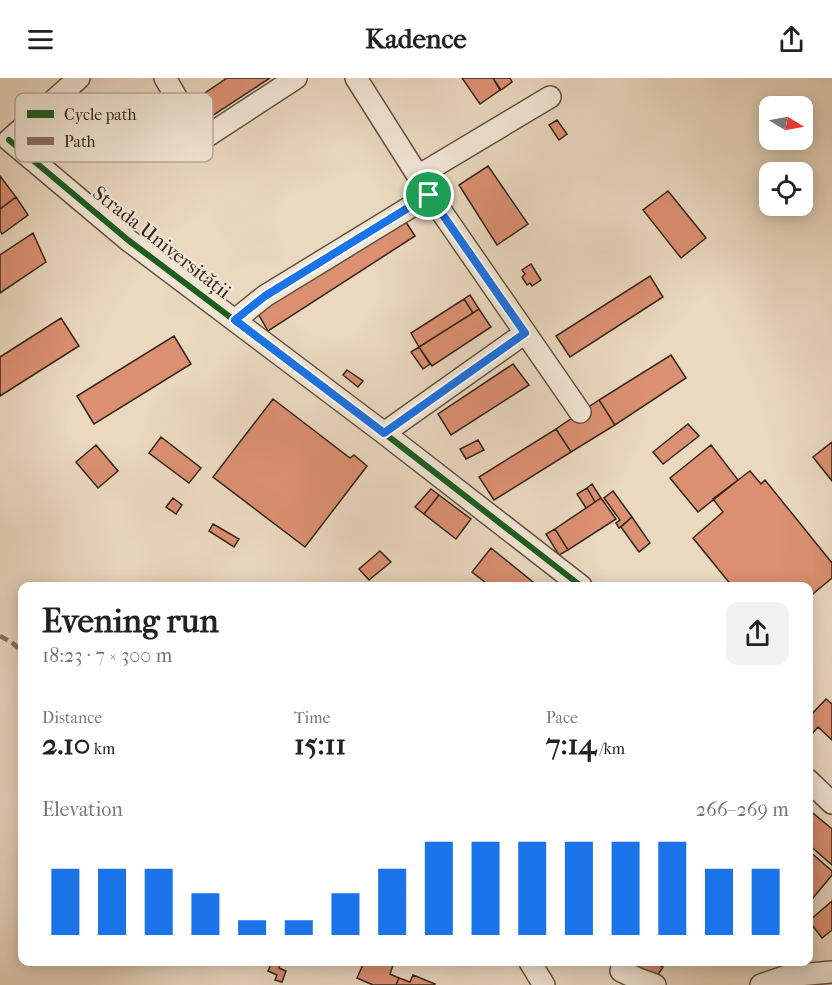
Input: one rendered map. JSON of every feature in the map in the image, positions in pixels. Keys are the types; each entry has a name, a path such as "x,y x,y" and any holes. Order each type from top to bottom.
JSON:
{"street":[{"name":"Strada Universității","path":"62,93 79,78"},
{"path":"165,78 174,93"},
{"path":"213,132 296,78"},
{"path":"356,78 429,195 580,412"},
{"path":"418,176 550,97"},
{"name":"Strada Universității","path":"15,135 9,140 15,145"},
{"name":"Strada Universității","path":"35,162 128,240 384,433 576,582"},
{"path":"235,320 265,296 429,195"},
{"path":"384,433 525,333"},
{"path":"813,785 832,803"},
{"path":"532,966 544,985"},
{"path":"762,985 818,969"},
{"path":"621,971 655,985"}],"building":[{"path":"227,78 270,78 213,115 213,93 205,93"},
{"path":"462,78 493,78 500,90 480,104"},
{"path":"493,78 510,78 512,82 501,90"},
{"path":"557,120 567,134 559,140 549,125"},
{"path":"488,166 528,224 497,245 459,185"},
{"path":"0,176 16,197 0,209"},
{"path":"668,191 706,238 681,258 643,210"},
{"path":"16,197 28,215 2,234 0,209"},
{"path":"402,216 415,236 268,331 256,310"},
{"path":"33,233 46,262 0,293 0,255"},
{"path":"531,264 541,280 532,286 530,283 527,285 522,277 525,274 522,270"},
{"path":"650,276 663,297 570,357 556,336"},
{"path":"470,295 479,309 473,313 464,299"},
{"path":"464,299 473,313 419,347 411,333"},
{"path":"479,309 491,327 432,366 419,347"},
{"path":"61,318 79,346 0,396 0,357"},
{"path":"174,336 191,364 94,424 77,396"},
{"path":"419,347 430,364 423,369 411,352"},
{"path":"671,355 686,378 615,425 599,400"},
{"path":"513,364 529,385 451,435 438,414"},
{"path":"347,370 363,381 358,387 343,375"},
{"path":"273,399 350,458 354,455 367,466 305,547 213,477"},
{"path":"599,400 615,425 571,452 556,429"},
{"path":"688,424 699,436 663,464 653,452"},
{"path":"556,429 571,452 494,500 479,477"},
{"path":"161,437 201,468 189,483 149,453"},
{"path":"478,440 484,450 466,459 460,449"},
{"path":"832,442 832,481 813,457"},
{"path":"96,445 118,471 98,488 76,462"},
{"path":"711,445 738,480 698,512 670,478"},
{"path":"750,471 761,484 765,480 832,563 832,578 813,594 813,582 729,582 693,538 723,512 713,499"},
{"path":"592,484 601,498 595,502 587,488"},
{"path":"587,488 595,502 586,508 577,494"},
{"path":"431,489 439,495 424,514 415,507"},
{"path":"613,491 632,517 619,528 616,523 620,520 604,498"},
{"path":"439,495 471,519 456,539 424,514"},
{"path":"173,498 182,505 176,514 166,507"},
{"path":"601,498 616,519 568,550 555,529"},
{"path":"632,517 650,543 639,552 621,527"},
{"path":"213,524 239,539 234,547 209,531"},
{"path":"555,529 568,550 559,555 546,534"},
{"path":"491,548 533,582 485,582 472,572"},
{"path":"380,551 391,562 369,580 359,569"},
{"path":"826,699 832,704 832,740 818,727 813,733 813,713"},
{"path":"813,813 832,829 832,865 813,848"},
{"path":"813,854 832,871 832,875 813,898"},
{"path":"832,901 832,930 822,938 813,926 813,918"},
{"path":"270,966 280,966 279,968 286,971 282,982 275,980 277,975 268,971"},
{"path":"362,966 393,966 390,974 399,978 396,985 373,985 357,978"},
{"path":"634,966 663,967 656,978"},
{"path":"413,975 435,984 396,985 399,978 410,982"}],"marked path":[{"path":"0,636 18,648"}],"cycle path":[{"path":"9,140 15,145"},
{"path":"35,162 128,240 384,433 576,582"}],"route":[{"path":"429,195 525,333 384,433 235,320 265,296 429,195"}]}
